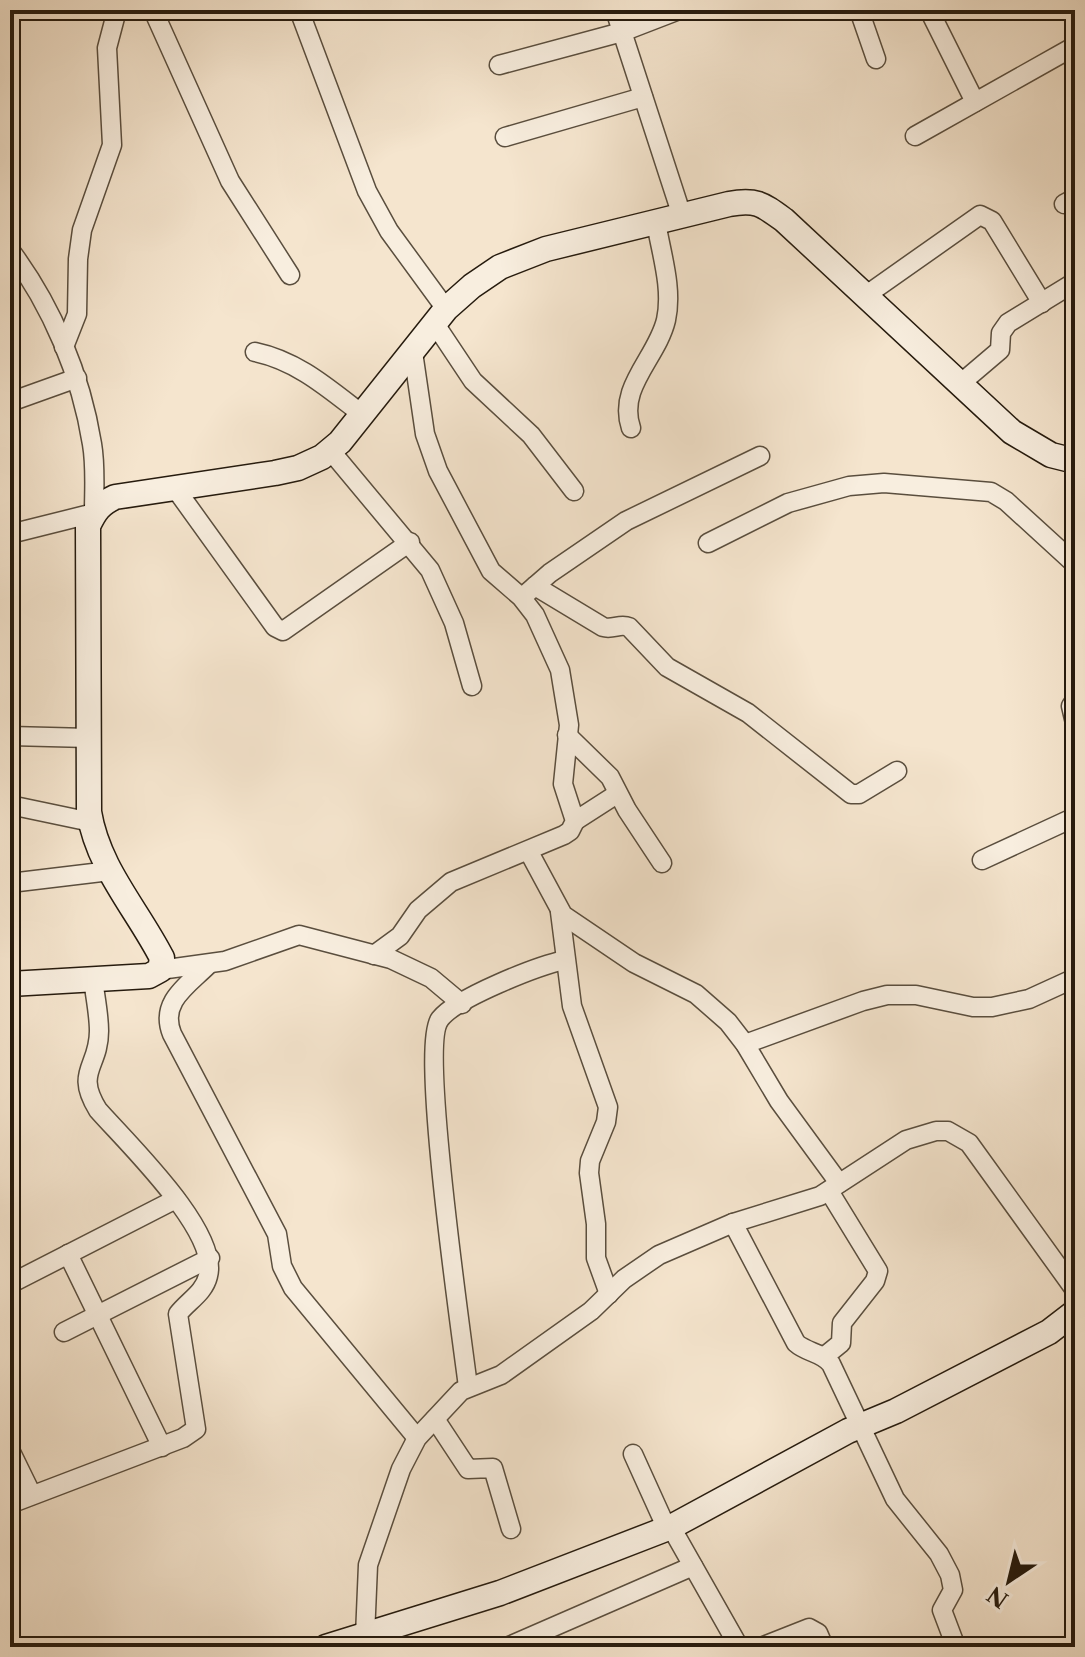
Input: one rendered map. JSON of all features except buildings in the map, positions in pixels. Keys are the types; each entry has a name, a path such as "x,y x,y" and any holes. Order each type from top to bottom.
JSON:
{"street":[{"path":"64,347 77,314 82,230 112,145 107,48 117,10"},
{"path":"153,10 234,190 290,275"},
{"path":"299,10 367,191 473,381 531,435 574,491"},
{"path":"615,10 682,216"},
{"path":"499,65 622,32 679,10"},
{"path":"859,10 876,59"},
{"path":"929,10 975,102"},
{"path":"915,136 1075,46"},
{"path":"505,137 643,97"},
{"path":"160,970 162,958 101,855 91,822 88,526 94,513 101,503 115,497 298,468 322,457 363,415 440,317 472,286 500,267 546,249 737,202 757,202 784,220 1012,432 1051,455 1075,461"},
{"path":"865,296 980,215 992,221 1042,303"},
{"path":"631,428 626,415 629,395 661,336 668,308 656,222"},
{"path":"10,250 25,270 77,378 93,446 94,513"},
{"path":"960,384 1000,350 1004,327 1075,282"},
{"path":"255,352 271,355 301,369 363,415"},
{"path":"413,352 425,434 438,471 491,571 603,627 629,627 667,667 748,713 851,794 859,794 897,771"},
{"path":"10,402 77,378"},
{"path":"330,450 410,542 430,570 447,604 472,686"},
{"path":"528,592 550,573 626,521 760,456"},
{"path":"708,543 788,503 849,486 884,483 991,492 1006,501 1075,564"},
{"path":"175,488 275,627 283,631 410,542"},
{"path":"10,534 94,513"},
{"path":"528,592 560,670 568,707 563,784 575,821"},
{"path":"1075,700 1071,706 1075,723"},
{"path":"567,735 610,777 617,794 662,863"},
{"path":"10,736 89,738"},
{"path":"374,955 400,936 418,910 451,882 564,835 575,821 617,794"},
{"path":"10,805 91,822"},
{"path":"982,860 1075,817"},
{"path":"529,852 560,912 572,1006 608,1107 589,1173 596,1216 596,1258 609,1294"},
{"path":"10,883 110,871"},
{"path":"560,912 634,963 696,994 728,1022 745,1044 834,1187 878,1271 875,1281 842,1323 841,1343 825,1356"},
{"path":"10,984 149,976 160,970 208,965 241,957 299,935 391,959 431,978 462,1004"},
{"path":"468,1387 449,1236 433,1066 435,1029 440,1019 462,1004 526,971 565,960"},
{"path":"208,965 170,1006 167,1022 172,1034 277,1234 282,1266 293,1288 417,1438"},
{"path":"745,1044 887,995 916,995 973,1007 992,1007 1029,999 1075,978"},
{"path":"10,1504 162,1447 192,1434 196,1429 178,1314 206,1284 210,1258 205,1242 176,1199 98,1110 87,1090 86,1079 99,1029 93,979"},
{"path":"348,1643 366,1587 371,1550 401,1469 417,1438 468,1387 501,1375 591,1311 640,1266 659,1255 733,1223 814,1198 906,1140 936,1131 955,1133 969,1143 1075,1290"},
{"path":"10,1284 176,1199"},
{"path":"733,1223 796,1343 804,1350 825,1356 831,1364 899,1506 939,1554 950,1575 953,1590 942,1610 956,1647"},
{"path":"68,1254 162,1447"},
{"path":"64,1332 210,1258"},
{"path":"348,1643 500,1593 669,1528 862,1425 896,1411 1049,1332 1074,1316"},
{"path":"435,1419 468,1469 493,1468 511,1529"},
{"path":"10,1450 32,1495"},
{"path":"633,1454 669,1528 739,1647"},
{"path":"507,1647 693,1566"},
{"path":"761,1647 809,1628 818,1633 824,1647"}]}
